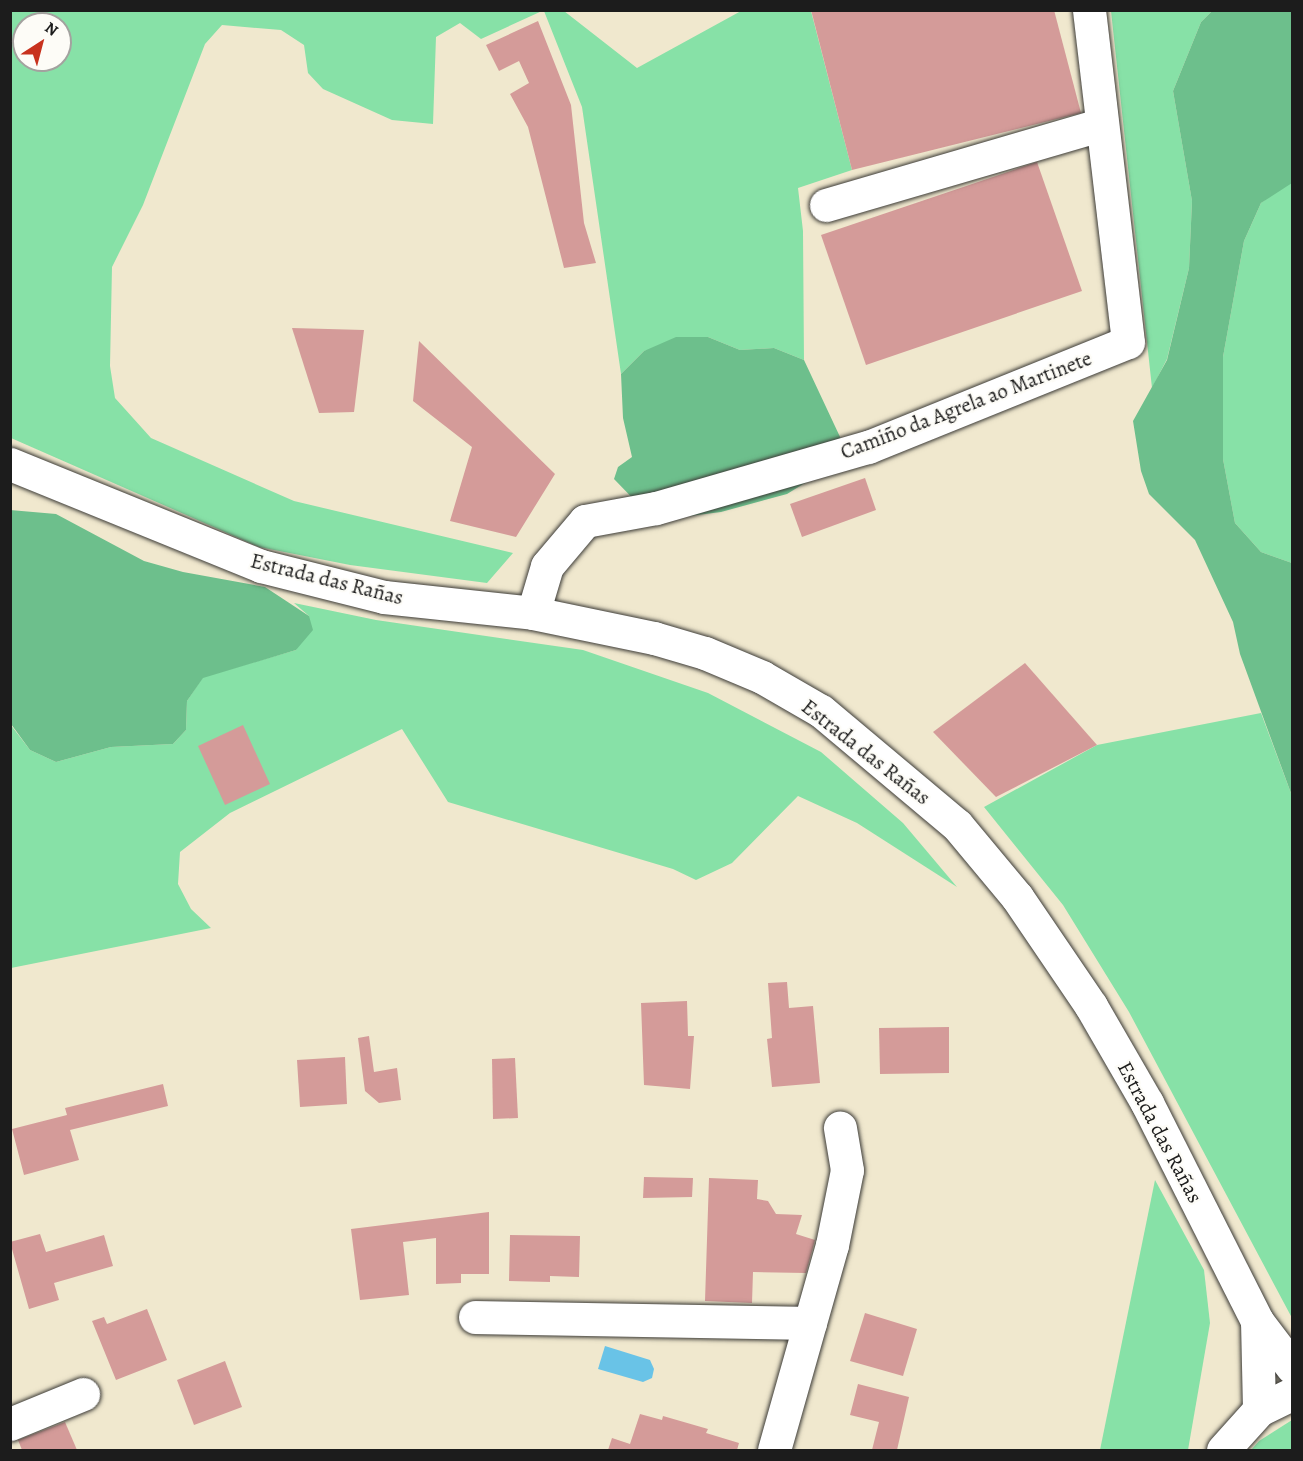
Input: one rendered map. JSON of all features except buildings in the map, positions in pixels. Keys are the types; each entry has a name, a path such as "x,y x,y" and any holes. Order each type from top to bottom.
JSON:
{"street":[{"name":"Camiño da Agrela ao Martinete","path":"533,614 547,566 585,521 656,508 868,447 1128,342 1100,125 1089,10"},
{"path":"826,205 1100,125"},
{"name":"Estrada das Rañas","path":"10,464 261,566 384,597 533,614 654,638 762,677 821,711 957,825 1017,897 1091,1006 1148,1103 1257,1321 1293,1367"},
{"path":"774,1450 810,1323 847,1170 840,1128"},
{"path":"475,1317 810,1323"},
{"name":"Estrada das Rañas","path":"1257,1321 1259,1410"},
{"path":"10,1424 83,1394"},
{"path":"1223,1450 1259,1410 1293,1394"}],"green space":[{"path":"11,10 542,11 481,39 460,23 436,37 433,124 392,120 323,89 308,73 304,45 281,30 222,25 205,44 143,205 112,267 110,366 115,398 151,438 294,501 513,553 487,583 350,565 259,547 11,438"},
{"path":"544,11 564,11 637,68 741,11 811,11 852,170 798,188 803,231 804,360 774,348 740,350 708,337 644,351 621,374 582,107"},
{"path":"1111,11 1212,11 1201,22 1173,91 1192,201 1189,268 1167,359 1152,388"},
{"path":"1212,11 1292,11 1292,183 1261,203 1244,241 1223,357 1223,459 1235,523 1261,552 1292,563 1292,796 1240,654 1233,622 1195,540 1149,494 1141,471 1133,421 1167,360 1189,268 1192,201 1173,91 1201,22"},
{"path":"1289,182 1292,183 1292,563 1261,552 1235,523 1223,459 1223,357 1244,241 1261,203"},
{"path":"676,337 708,337 740,350 774,348 804,360 841,439 826,470 787,494 721,512 666,519 645,511 614,479 618,467 632,457 623,418 621,374 644,351"},
{"path":"10,510 56,514 144,561 183,572 265,587 309,616 313,630 296,650 203,678 187,701 186,730 173,744 111,747 56,762 30,750 11,724"},
{"path":"294,603 376,620 583,650 708,693 821,752 903,823 957,887 857,823 798,796 732,863 696,880 673,869 448,802 402,729 230,813 180,852 178,884 191,909 211,928 11,968 10,724 30,750 56,762 111,747 173,744 186,730 187,701 203,677 296,650 309,616"},
{"path":"1261,713 1292,796 1292,1318 1129,1012 1063,905 984,807 1097,745"},
{"path":"1155,1180 1204,1270 1210,1323 1188,1450 1100,1450"},
{"path":"1292,1420 1292,1450 1251,1450 1259,1441"}],"water":[{"path":"605,1346 650,1360 654,1369 652,1378 643,1382 598,1369"}]}
